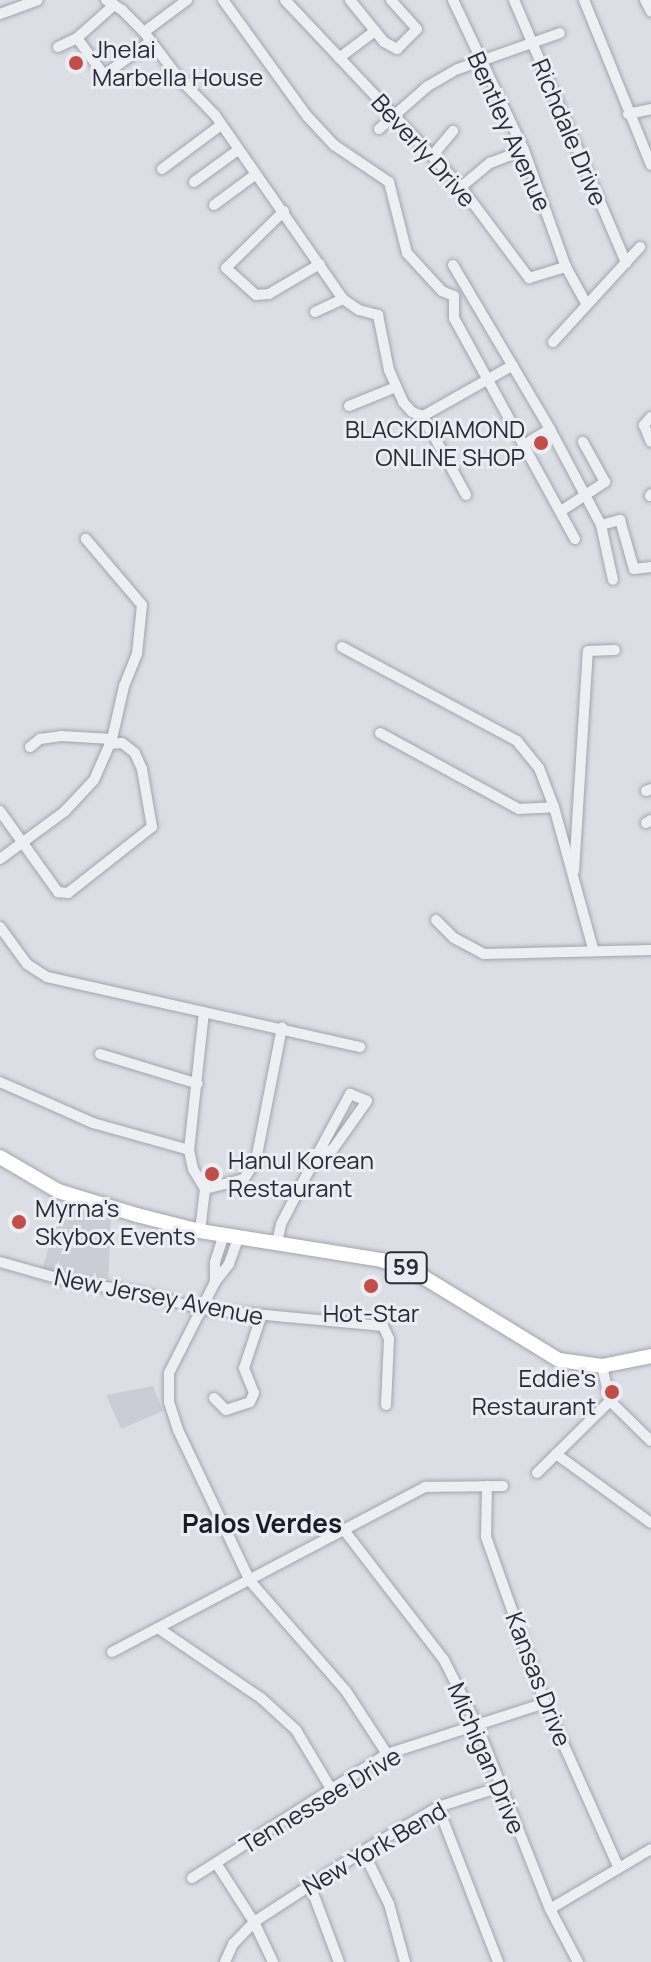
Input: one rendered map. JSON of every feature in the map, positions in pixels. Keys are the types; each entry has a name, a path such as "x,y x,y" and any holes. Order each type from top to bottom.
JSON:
{"main road":[{"name":"59","path":"0,1157 58,1191 200,1231 381,1260 412,1270 559,1360 602,1366 651,1356"}],"street":[{"path":"0,14 38,0"},
{"path":"77,38 104,75 187,0"},
{"path":"223,0 307,116 334,145 389,182 407,253 442,291 454,296 454,318 575,539"},
{"name":"Beverly Drive","path":"285,0 461,187 529,278 566,267"},
{"path":"350,0 388,46 397,49 417,32 391,0"},
{"name":"Bentley Avenue","path":"453,0 524,150 566,267 587,305"},
{"name":"Richdale Drive","path":"514,0 626,263"},
{"path":"584,0 651,165"},
{"path":"645,0 651,12"},
{"path":"58,47 77,38 110,3 147,37 221,125 343,299 359,310 378,315 384,353 396,387 412,412 423,416 466,495"},
{"path":"339,58 375,31"},
{"path":"379,129 428,86 479,60 560,33"},
{"path":"628,114 651,109"},
{"path":"162,169 221,125"},
{"path":"432,156 453,131"},
{"path":"194,182 238,150"},
{"path":"461,187 490,163 524,150"},
{"path":"214,205 256,174"},
{"path":"284,211 226,268 256,295 269,294 320,264"},
{"path":"553,342 640,247"},
{"path":"453,265 587,496 601,525 613,580"},
{"path":"315,312 343,299"},
{"path":"423,416 486,377 513,365"},
{"path":"349,406 396,387"},
{"path":"651,417 644,425 651,442"},
{"path":"525,444 550,429"},
{"path":"561,511 602,486 605,479 583,442"},
{"path":"601,525 620,520 634,569 651,567"},
{"path":"0,859 81,797 94,780 110,742 124,686 137,654 142,630 142,605 86,539"},
{"path":"342,647 517,741 539,768 554,807 593,949"},
{"path":"573,881 588,651 615,650"},
{"path":"380,733 519,809 554,807"},
{"path":"0,811 58,892 65,894 151,830 144,782 135,753 122,743 61,736 40,739 30,747"},
{"path":"436,920 454,938 484,954 651,950"},
{"path":"2,935 27,964 47,977 360,1047"},
{"path":"200,1231 205,1189 193,1169 189,1150 204,1013"},
{"path":"205,1189 244,1179 256,1160 282,1028"},
{"path":"100,1054 198,1084"},
{"path":"0,1082 93,1123 189,1150"},
{"path":"277,1242 281,1224 316,1157 350,1094 367,1101 333,1149 316,1157"},
{"path":"232,1235 215,1262 215,1282 169,1373 169,1402 178,1430 250,1581 346,1691 387,1754"},
{"name":"New Jersey Avenue","path":"0,1262 64,1280 202,1309 261,1317 383,1326 389,1339 386,1405"},
{"path":"214,1398 226,1410 250,1402 254,1393 244,1368 261,1317"},
{"path":"602,1366 610,1401 651,1440"},
{"path":"537,1473 610,1401"},
{"path":"556,1454 651,1523"},
{"name":"Kansas Drive","path":"487,1486 486,1537 545,1703 618,1866"},
{"path":"112,1652 425,1487 503,1486"},
{"name":"Michigan Drive","path":"344,1530 444,1660 476,1723 550,1909 578,1962"},
{"path":"158,1628 261,1698 296,1730 330,1787"},
{"name":"Tennessee Drive","path":"192,1878 330,1787 387,1754 545,1703"},
{"name":"New York Bend","path":"225,1962 233,1944 254,1922 363,1851 438,1807 500,1787"},
{"path":"438,1807 498,1962"},
{"path":"550,1909 651,1849"},
{"path":"363,1851 389,1904 405,1962"},
{"path":"216,1863 254,1922 273,1962"},
{"path":"310,1885 339,1962"}],"shaded area":[{"path":"60,1206 111,1217 108,1285 42,1271"},
{"path":"153,1386 163,1411 121,1429 106,1395"}],"place":[{"name":"Jhelai Marbella House","path":"76,63"},
{"name":"BLACKDIAMOND ONLINE SHOP","path":"541,443"},
{"name":"Hanul Korean Restaurant","path":"212,1174"},
{"name":"Myrna's Skybox Events","path":"19,1222"},
{"name":"Hot-Star","path":"371,1286"},
{"name":"Eddie's Restaurant","path":"612,1392"}],"district":[{"name":"Palos Verdes","path":"262,1524"}]}
